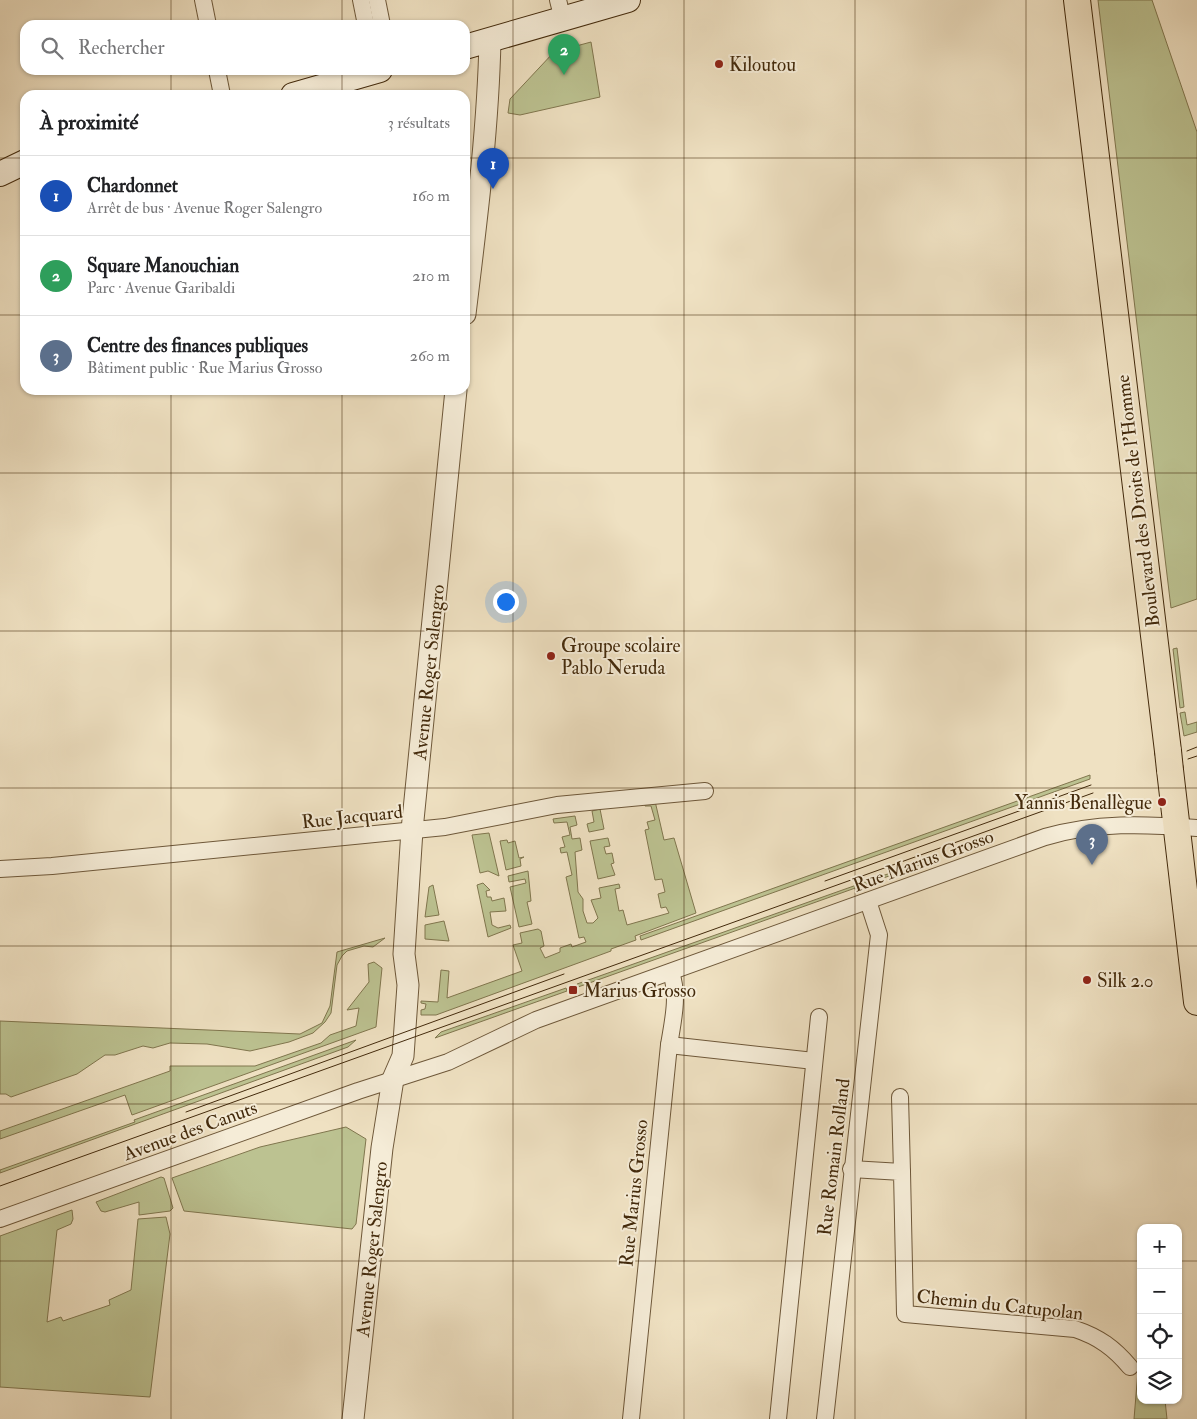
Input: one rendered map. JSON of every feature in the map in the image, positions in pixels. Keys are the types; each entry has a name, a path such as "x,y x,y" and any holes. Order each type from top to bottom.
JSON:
{"main road":[{"path":"470,46 490,40 561,10 628,0"},
{"name":"Boulevard des Droits de l'Homme","path":"1077,0 1169,760 1187,827 1197,1002"},
{"path":"310,90 359,75"},
{"path":"0,157 20,154"},
{"path":"0,174 20,164"}],"street":[{"path":"203,0 207,20"},
{"path":"361,0 365,20"},
{"path":"377,0 381,20"},
{"path":"470,271 483,160 489,86 490,40"},
{"path":"218,75 221,90"},
{"name":"Avenue Roger Salengro","path":"353,1419 382,1148 393,1079 391,1046 394,1005 396,985 404,954 412,830 456,395"},
{"name":"Rue Jacquard","path":"0,869 52,866 445,827 557,804 705,791"},
{"name":"Rue Marius Grosso","path":"393,1079 448,1062 536,1020 1063,832 1105,825 1187,827"},
{"name":"Rue Romain Rolland","path":"825,1419 851,1169 879,935 868,901"},
{"name":"Rue Marius Grosso","path":"631,1419 669,1045 676,998 676,987 671,972"},
{"name":"Rue Romain Rolland","path":"778,1419 819,1017"},
{"path":"669,1045 814,1061"},
{"name":"Avenue des Canuts","path":"0,1219 393,1079"},
{"name":"Chemin du Catupolan","path":"900,1097 904,1314 1075,1329 1095,1336 1117,1351 1130,1367"},
{"path":"851,1169 902,1172"}],"green space":[{"path":"1098,0 1152,0 1197,132 1197,599 1171,608"},
{"path":"591,42 600,97 520,115 508,113 510,99 554,52"},
{"path":"1177,648 1184,707 1180,708 1173,649"},
{"path":"1185,712 1187,725 1197,722 1197,732 1184,736 1180,713"},
{"path":"1090,775 1090,779 641,940 640,936"},
{"path":"655,801 664,840 674,838 696,913 635,936 636,940 611,949 611,951 436,1015 421,1015 421,1010 425,1009 426,1004 421,1003 421,1001 438,1002 441,970 449,971 447,998 522,971 513,945 522,943 520,933 538,929 541,931 544,946 540,948 545,958 560,952 560,948 571,944 572,947 586,942 584,937 579,938 566,877 572,875 567,852 561,853 560,848 565,847 562,837 570,835 567,822 554,823 553,819 575,816 577,825 570,827 572,839 580,838 582,850 575,852 578,892 583,899 583,911 587,923 593,923 598,918 591,900 601,898 599,888 619,884 620,888 615,889 619,911 623,910 627,925 669,913 666,907 661,908 658,894 665,892 662,879 655,880 645,830 649,829 647,822 655,820 651,806 645,806 644,803"},
{"path":"600,809 604,829 589,832 587,824 594,822 592,811"},
{"path":"489,833 499,876 488,871 480,873 472,835"},
{"path":"608,838 610,846 604,847 606,854 612,853 614,863 611,864 615,875 598,879 590,841"},
{"path":"507,840 508,843 515,841 519,858 524,857 520,859 521,866 506,870 500,841"},
{"path":"930,859 931,861 578,987 577,984"},
{"path":"528,871 531,901 527,902 532,924 519,927 510,887 526,883 525,879 509,882 508,876"},
{"path":"483,883 490,890 486,891 487,897 491,897 492,901 504,898 506,911 490,912 492,925 498,928 510,925 511,928 488,937 477,885"},
{"path":"433,885 439,915 425,917 429,887"},
{"path":"444,921 449,941 425,939 425,925"},
{"path":"385,938 373,947 364,946 347,951 342,956 337,965 331,1013 325,1022 313,1033 289,1042 250,1051 207,1044 170,1043 153,1048 143,1046 115,1055 105,1055 77,1074 11,1097 6,1094 0,1094 0,1021 300,1034 322,1023 330,1006 337,952"},
{"path":"374,962 382,968 376,1027 132,1115 125,1095 0,1139 0,1131 170,1071 170,1066 255,1066 321,1043 330,1035 356,1026 359,1008 347,1010 369,982 368,964"},
{"path":"566,988 567,991 435,1038 441,1032"},
{"path":"356,1040 348,1047 0,1173 0,1170"},
{"path":"346,1127 366,1139 356,1224 352,1229 184,1211 172,1178 260,1147"},
{"path":"161,1177 164,1178 173,1208 170,1211 139,1215 139,1202 105,1212 101,1211 96,1202"},
{"path":"72,1210 73,1219 71,1224 57,1230 47,1322 61,1317 63,1321 110,1305 109,1300 131,1290 138,1219 166,1217 170,1234 150,1397 0,1387 0,1236"},
{"path":"1137,1383 1137,1404 1165,1404 1167,1419 1134,1419"}],"tram line":[{"path":"1187,751 1197,747"},
{"path":"1188,759 1197,756"},
{"path":"825,881 1091,785"},
{"path":"0,1186 1093,793"},
{"path":"186,1112 564,974"}],"place":[{"name":"Kiloutou","path":"719,64"},
{"name":"Square Manouchian","path":"564,75"},
{"name":"Chardonnet","path":"493,189"},
{"name":"Groupe scolaire Pablo Neruda","path":"551,656"},
{"name":"Yannis Benallègue","path":"1162,802"},
{"name":"Centre des finances publiques","path":"1092,865"},
{"name":"Silk 2.0","path":"1087,980"},
{"name":"Marius Grosso","path":"573,990"}]}
